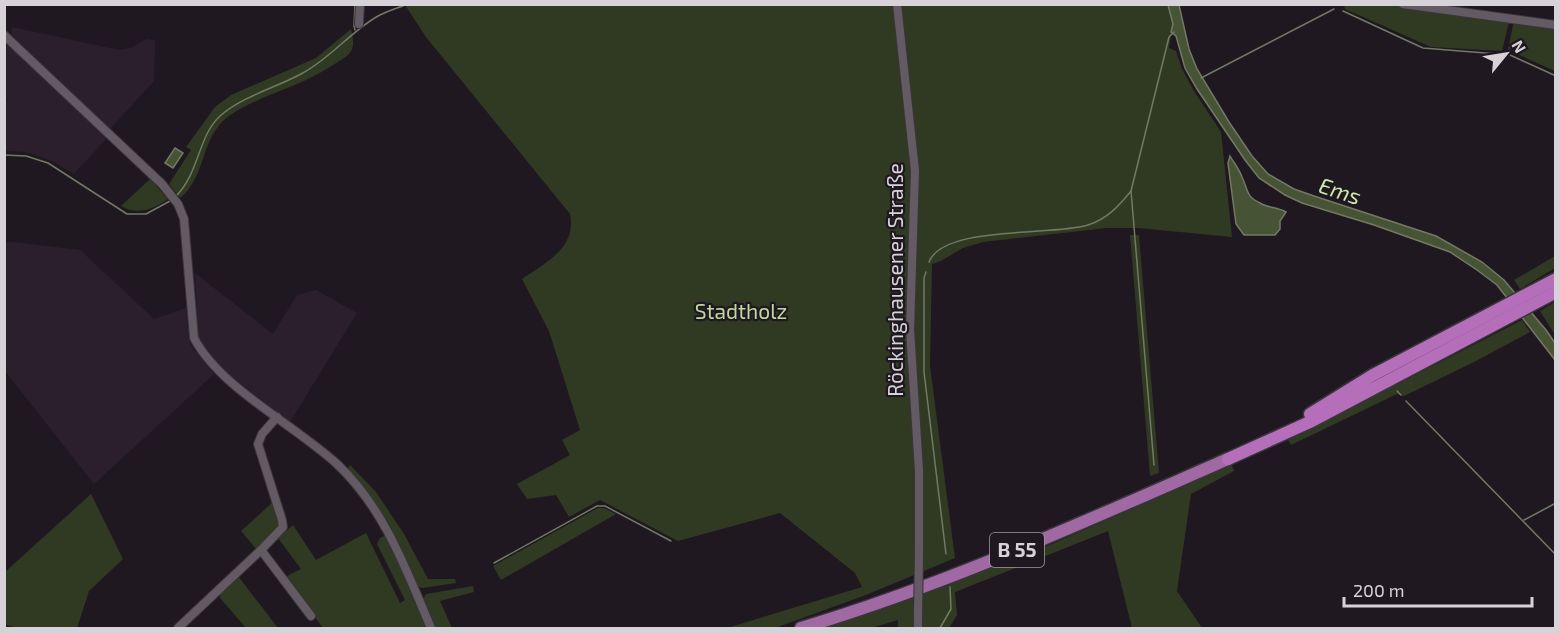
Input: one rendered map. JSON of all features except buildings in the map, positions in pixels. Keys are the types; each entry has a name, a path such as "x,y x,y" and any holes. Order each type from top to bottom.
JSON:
{"highway":[{"name":"B 55","path":"1228,459 1312,421 1498,317 1548,292 1556,279"}],"main road":[{"name":"B 55","path":"801,628 942,580 1050,537 1228,459"}],"street":[{"path":"359,24 360,4"},
{"name":"Röckinghausener Straße","path":"897,4 915,171 910,328 918,471 920,555 918,628"},
{"path":"1403,4 1556,25"},
{"path":"4,35 176,201 182,211 187,234 194,338 199,348 220,373 336,463 367,498 395,544 431,628"},
{"path":"178,628 283,527 258,444 262,434 277,417"},
{"path":"261,550 311,616"}],"shaded area":[{"path":"1168,5 1179,5 1189,49 1197,69 1229,122 1252,156 1268,174 1294,189 1436,236 1482,262 1504,280 1546,330 1555,343 1555,360 1497,285 1450,252 1302,203 1259,178 1185,68 1176,36 1171,32 1173,24"},
{"path":"12,27 119,50 131,48 147,39 155,40 154,81 110,129 11,35"},
{"path":"5,40 107,138 74,174 50,160 26,152 5,151 4,111 7,99 5,98"},
{"path":"175,148 183,153 173,168 165,163"},
{"path":"1230,156 1252,198 1263,205 1286,212 1280,221 1280,229 1275,235 1244,235 1236,224 1228,163"},
{"path":"14,242 80,250 154,319 186,308 189,341 214,374 94,484 5,371 4,243"},
{"path":"195,273 273,334 297,295 316,290 357,313 290,422 223,370 204,347 198,336"}],"green space":[{"name":"Stadtholz","path":"405,5 1168,5 1173,24 1169,48 1176,51 1182,69 1194,91 1221,132 1232,237 1138,228 1107,228 983,242 963,248 932,264 930,366 955,558 866,595 775,628 727,628 862,587 855,573 780,513 678,541 600,500 569,517 556,495 527,499 517,484 570,455 562,440 580,430 549,331 522,279 549,260 564,245 571,226 570,214 426,37"},
{"path":"1344,5 1396,5 1509,22 1502,51 1431,47 1345,9"},
{"path":"1517,22 1555,27 1555,71 1508,50 1513,25"},
{"path":"351,29 353,47 347,56 312,77 241,109 222,122 210,140 194,181 180,198 169,184 191,150 186,147 215,107 231,95 316,58"},
{"path":"150,179 168,199 157,206 139,211 121,206"},
{"path":"1130,235 1139,235 1159,473 1150,476"},
{"path":"1555,256 1555,268 1520,289 1514,280"},
{"path":"1555,302 1555,335 1540,311"},
{"path":"1522,320 1530,332 1474,362 1404,396 1397,394 1291,445 1288,440"},
{"path":"350,465 376,492 404,534 428,579 455,579 456,583 422,588 417,586 389,524 371,496 347,469"},
{"path":"1232,465 1234,471 1191,494 1177,591 1202,628 1132,628 1108,531 955,592 957,615 949,628 922,628 923,593 1052,544"},
{"path":"91,494 123,559 89,591 77,628 20,628 5,625 5,572"},
{"path":"273,502 280,526 257,550 241,531"},
{"path":"598,508 604,508 616,514 501,580 493,566"},
{"path":"293,525 316,560 366,533 400,603 405,600 377,544 380,538 386,535 427,628 323,628 285,577 301,569 278,538"},
{"path":"238,576 278,628 246,628 220,598 221,592"},
{"path":"473,586 474,592 440,601 452,628 435,628 423,600 426,594"},
{"path":"913,597 913,628 898,628 898,620 871,628 823,628"}],"waterway":[{"path":"355,4 355,30"},
{"path":"176,196 184,187 207,134 220,116 239,103 311,68 368,22 381,14 408,4"},
{"path":"1201,78 1334,9"},
{"path":"1343,11 1423,48 1510,55 1556,76"},
{"path":"1154,465 1131,191 1169,37 1174,32"},
{"path":"4,155 26,156 48,163 127,214 146,214 170,201"},
{"path":"929,262 938,250 955,242 977,237 1088,225 1112,211 1131,191"},
{"path":"926,272 924,278 924,372 946,554"},
{"path":"1397,391 1401,395"},
{"path":"1406,401 1556,555"},
{"path":"1524,520 1556,503"},
{"path":"494,563 597,506 605,506 671,541"},
{"path":"940,628 951,609 950,587"}],"water label":[{"name":"Ems","path":"1340,191"}]}
